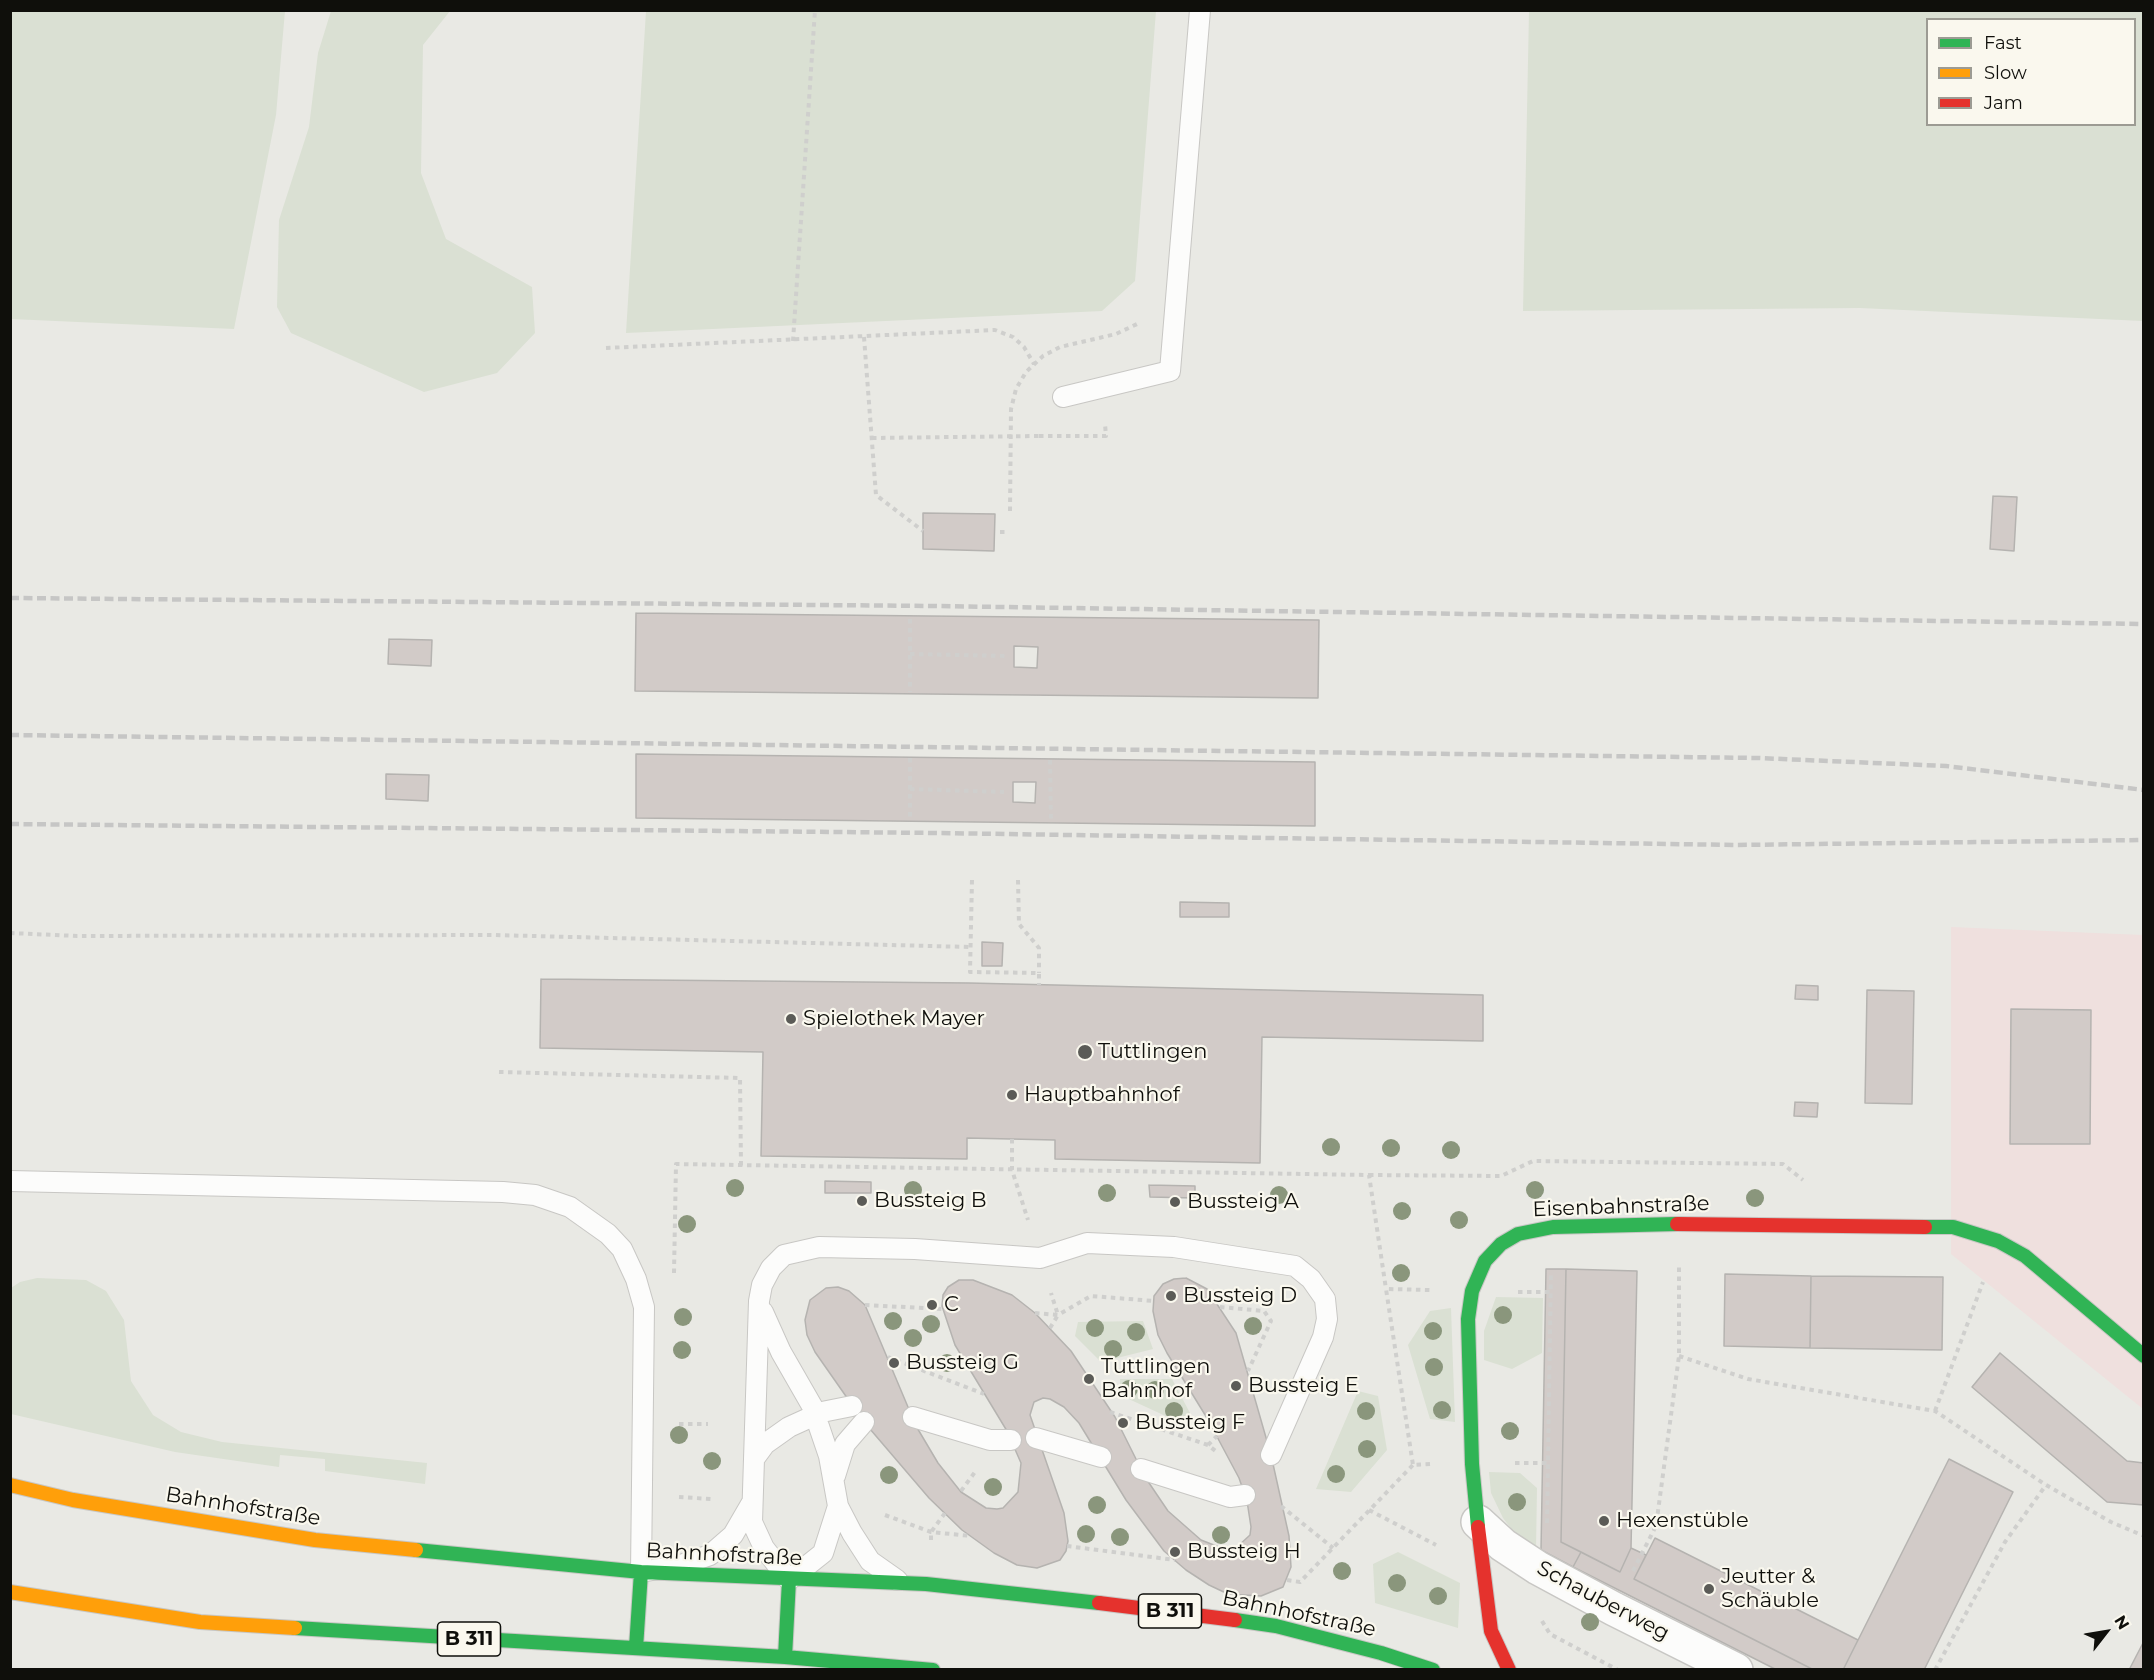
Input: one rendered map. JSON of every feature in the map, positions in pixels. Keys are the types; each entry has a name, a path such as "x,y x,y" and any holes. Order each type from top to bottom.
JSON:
{"main road":[{"name":"Eisenbahnstraße","path":"1509,1670 1491,1631 1481,1567 1467,1355 1472,1291 1485,1261 1501,1245 1526,1231 1552,1227 1679,1224 1953,1227 1998,1241 2025,1256 2144,1356"},
{"name":"Bahnhofstraße","path":"10,1485 73,1500 315,1540 641,1572 902,1583 1140,1607 1276,1626 1382,1653 1433,1670"},
{"path":"636,1648 641,1572"},
{"path":"785,1657 789,1580"},
{"name":"B 311","path":"10,1592 200,1622 785,1657 933,1670"}],"street":[{"name":"Schauberweg","path":"1478,1522 1503,1545 1614,1609 1736,1670"}],"lane":[{"path":"1063,397 1170,371 1200,10"},
{"path":"10,1181 503,1192 535,1196 570,1206 608,1234 622,1249 636,1279 644,1307 641,1572 681,1565 710,1555 733,1535 752,1502"},
{"path":"754,1459 765,1444 789,1426 822,1412 858,1414 836,1471 836,1497 823,1552 789,1580 764,1548 752,1522 759,1301 762,1285 771,1268 784,1255 819,1247 915,1249 1040,1258 1087,1243 1174,1247 1295,1266 1311,1279 1325,1299 1327,1319 1323,1336 1271,1455"},
{"path":"759,1301 769,1330 812,1406 829,1456 836,1497 852,1533 870,1561 902,1583"},
{"path":"913,1417 990,1440 1011,1440"},
{"path":"1036,1438 1101,1457"},
{"path":"1141,1469 1230,1497 1245,1495"}],"path":[{"path":"793,341 815,10"},
{"path":"606,348 995,330 1013,337 1024,347 1034,364"},
{"path":"864,336 876,495 923,531"},
{"path":"872,438 1106,436"},
{"path":"1000,532 1009,532"},
{"path":"910,619 910,692"},
{"path":"910,654 1006,656"},
{"path":"910,758 910,820"},
{"path":"1050,760 1051,822"},
{"path":"910,789 1004,792"},
{"path":"972,880 970,972 1039,973"},
{"path":"1018,880 1019,924 1039,948 1038,985"},
{"path":"10,933 77,936 493,934 970,947"},
{"path":"992,966 992,972"},
{"path":"498,1072 740,1078 741,1166"},
{"path":"1012,1139 1012,1170"},
{"path":"1369,1175 1502,1176 1533,1161 1783,1164 1809,1184"},
{"path":"1614,1609 1656,1526 1679,1356 1679,1224"},
{"path":"1547,1530 1552,1227"},
{"path":"1935,1411 1998,1241"},
{"path":"1035,1313 1058,1315 1091,1296 1154,1301"},
{"path":"865,1305 942,1309"},
{"path":"1220,1307 1264,1311 1271,1321 1248,1371"},
{"path":"1679,1356 1748,1379 1935,1411 2046,1485 2111,1522 2144,1536"},
{"path":"888,1358 984,1394"},
{"path":"1110,1412 1208,1445 1224,1458"},
{"path":"672,1424 708,1424"},
{"path":"1208,1445 1217,1436"},
{"path":"1287,1580 1300,1582 1413,1465"},
{"path":"1935,1670 2005,1542 2046,1485"},
{"path":"1281,1506 1333,1548"},
{"path":"1369,1510 1481,1567"},
{"path":"945,1513 931,1532 971,1536"},
{"path":"1067,1546 1175,1560"}],"shaded area":[{"path":"11,10 285,11 276,115 234,329 11,319"},
{"path":"331,11 450,11 423,45 421,173 446,239 532,287 535,333 497,373 424,392 291,333 277,307 279,220 309,127 318,53"},
{"path":"646,11 1156,11 1135,281 1102,311 626,333"},
{"path":"1529,11 2143,11 2143,321 1860,308 1523,311"},
{"path":"1951,927 2143,935 2143,1409 1951,1254"},
{"path":"37,1278 86,1280 106,1291 124,1320 131,1381 153,1415 181,1432 222,1442 427,1463 425,1484 325,1471 325,1459 280,1455 279,1467 175,1452 11,1414 11,1288 20,1282"},
{"path":"1496,1297 1543,1298 1542,1353 1512,1369 1484,1360 1484,1331"},
{"path":"1451,1308 1455,1422 1430,1419 1408,1345 1430,1311"},
{"path":"1143,1321 1153,1349 1101,1362 1075,1336 1078,1322"},
{"path":"1120,1379 1172,1379 1190,1413 1183,1424 1120,1395"},
{"path":"1358,1391 1378,1396 1387,1450 1351,1492 1316,1489"},
{"path":"1489,1472 1520,1473 1537,1488 1536,1549 1513,1531 1503,1518 1491,1493"},
{"path":"1398,1552 1460,1583 1458,1628 1375,1603 1373,1564"}],"building":[{"path":"1993,496 2017,497 2014,551 1990,549"},
{"path":"923,513 995,514 994,551 923,549"},
{"path":"636,613 1319,620 1318,698 635,691"},
{"path":"389,639 432,640 431,666 388,664"},
{"path":"1014,646 1038,647 1037,668 1014,667"},
{"path":"636,754 1315,762 1315,826 636,818"},
{"path":"386,774 429,775 428,801 386,799"},
{"path":"1013,782 1036,782 1035,803 1013,802"},
{"path":"1180,902 1229,903 1229,917 1180,917"},
{"path":"982,942 1003,943 1002,966 982,966"},
{"name":"Hauptbahnhof","path":"541,979 969,983 1483,995 1483,1041 1262,1037 1260,1163 1055,1159 1055,1140 967,1138 967,1159 761,1156 763,1052 540,1048"},
{"path":"1796,985 1818,986 1818,1000 1795,999"},
{"path":"1867,990 1914,991 1912,1104 1865,1103"},
{"path":"2011,1009 2091,1010 2090,1144 2010,1144"},
{"path":"1795,1102 1818,1103 1817,1117 1794,1116"},
{"path":"825,1181 871,1182 871,1193 825,1193"},
{"path":"1149,1185 1195,1186 1195,1198 1150,1197"},
{"path":"1546,1269 1566,1269 1561,1542 1581,1552 1573,1567 1541,1550"},
{"path":"1566,1269 1637,1271 1631,1548 1620,1572 1561,1542"},
{"path":"1725,1274 1811,1276 1810,1348 1724,1346"},
{"path":"1811,1276 1943,1277 1942,1350 1810,1348"},
{"path":"1186,1278 1207,1289 1236,1333 1271,1455 1289,1536 1291,1567 1283,1587 1261,1596 1228,1594 1186,1570 1164,1551 1126,1500 1079,1423 1064,1407 1050,1399 1043,1398 1034,1402 1030,1415 1064,1513 1068,1541 1066,1551 1060,1560 1037,1568 1017,1565 994,1553 962,1530 929,1498 864,1422 815,1352 807,1335 805,1320 810,1300 826,1288 838,1287 849,1291 865,1305 916,1426 938,1463 961,1492 986,1508 997,1509 1003,1508 1018,1492 1021,1463 1007,1431 955,1345 942,1306 943,1295 948,1287 959,1280 973,1280 1012,1295 1035,1313 1071,1351 1115,1417 1145,1477 1168,1511 1201,1540 1224,1549 1236,1548 1250,1535 1251,1527 1247,1501 1239,1478 1207,1418 1167,1353 1158,1335 1153,1311 1154,1296 1163,1284 1174,1279"},
{"path":"2000,1353 2127,1461 2144,1463 2144,1505 2107,1502 1972,1387"},
{"path":"1949,1459 2013,1492 1924,1670 1843,1670"},
{"path":"1655,1538 1858,1640 1843,1670 1814,1670 1634,1579"},
{"path":"1631,1548 1646,1555 1634,1579 1814,1670 1777,1670 1573,1567 1581,1552 1620,1572"},
{"path":"2144,1641 2144,1670 2129,1670"}],"railway":[{"path":"10,598 934,606 2144,624"},
{"path":"10,735 1758,758 1946,766 2144,790"},
{"path":"10,824 938,833 1736,845 2144,840"}],"traffic: fast":[{"path":"1478,1527 1472,1464 1468,1319 1472,1291 1485,1261 1501,1244 1518,1234 1553,1227 1677,1224"},
{"path":"1925,1227 1953,1227 1998,1241 2025,1256 2144,1356"},
{"path":"416,1550 641,1572 926,1584 1099,1603"},
{"path":"636,1648 641,1572"},
{"path":"785,1657 789,1580"},
{"path":"1235,1620 1276,1626 1381,1653 1433,1670"},
{"path":"295,1628 785,1657 933,1670"}],"traffic: slow":[{"path":"10,1485 73,1500 315,1540 416,1550"},
{"path":"10,1592 200,1622 295,1628"}],"traffic: jam":[{"path":"1677,1224 1925,1227"},
{"path":"1478,1527 1491,1631 1509,1670"},
{"path":"1099,1603 1235,1620"}],"place":[{"name":"Spielothek Mayer","path":"791,1019"},
{"name":"Tuttlingen","path":"1085,1052"},
{"name":"Hauptbahnhof","path":"1012,1095"},
{"name":"Bussteig B","path":"862,1201"},
{"name":"Bussteig A","path":"1175,1202"},
{"name":"Bussteig D","path":"1171,1296"},
{"name":"C","path":"932,1305"},
{"name":"Bussteig G","path":"894,1363"},
{"name":"Tuttlingen Bahnhof","path":"1089,1379"},
{"name":"Bussteig E","path":"1236,1386"},
{"name":"Bussteig F","path":"1123,1423"},
{"name":"Hexenstüble","path":"1604,1521"},
{"name":"Bussteig H","path":"1175,1552"},
{"name":"Jeutter & Schäuble","path":"1709,1589"}]}
